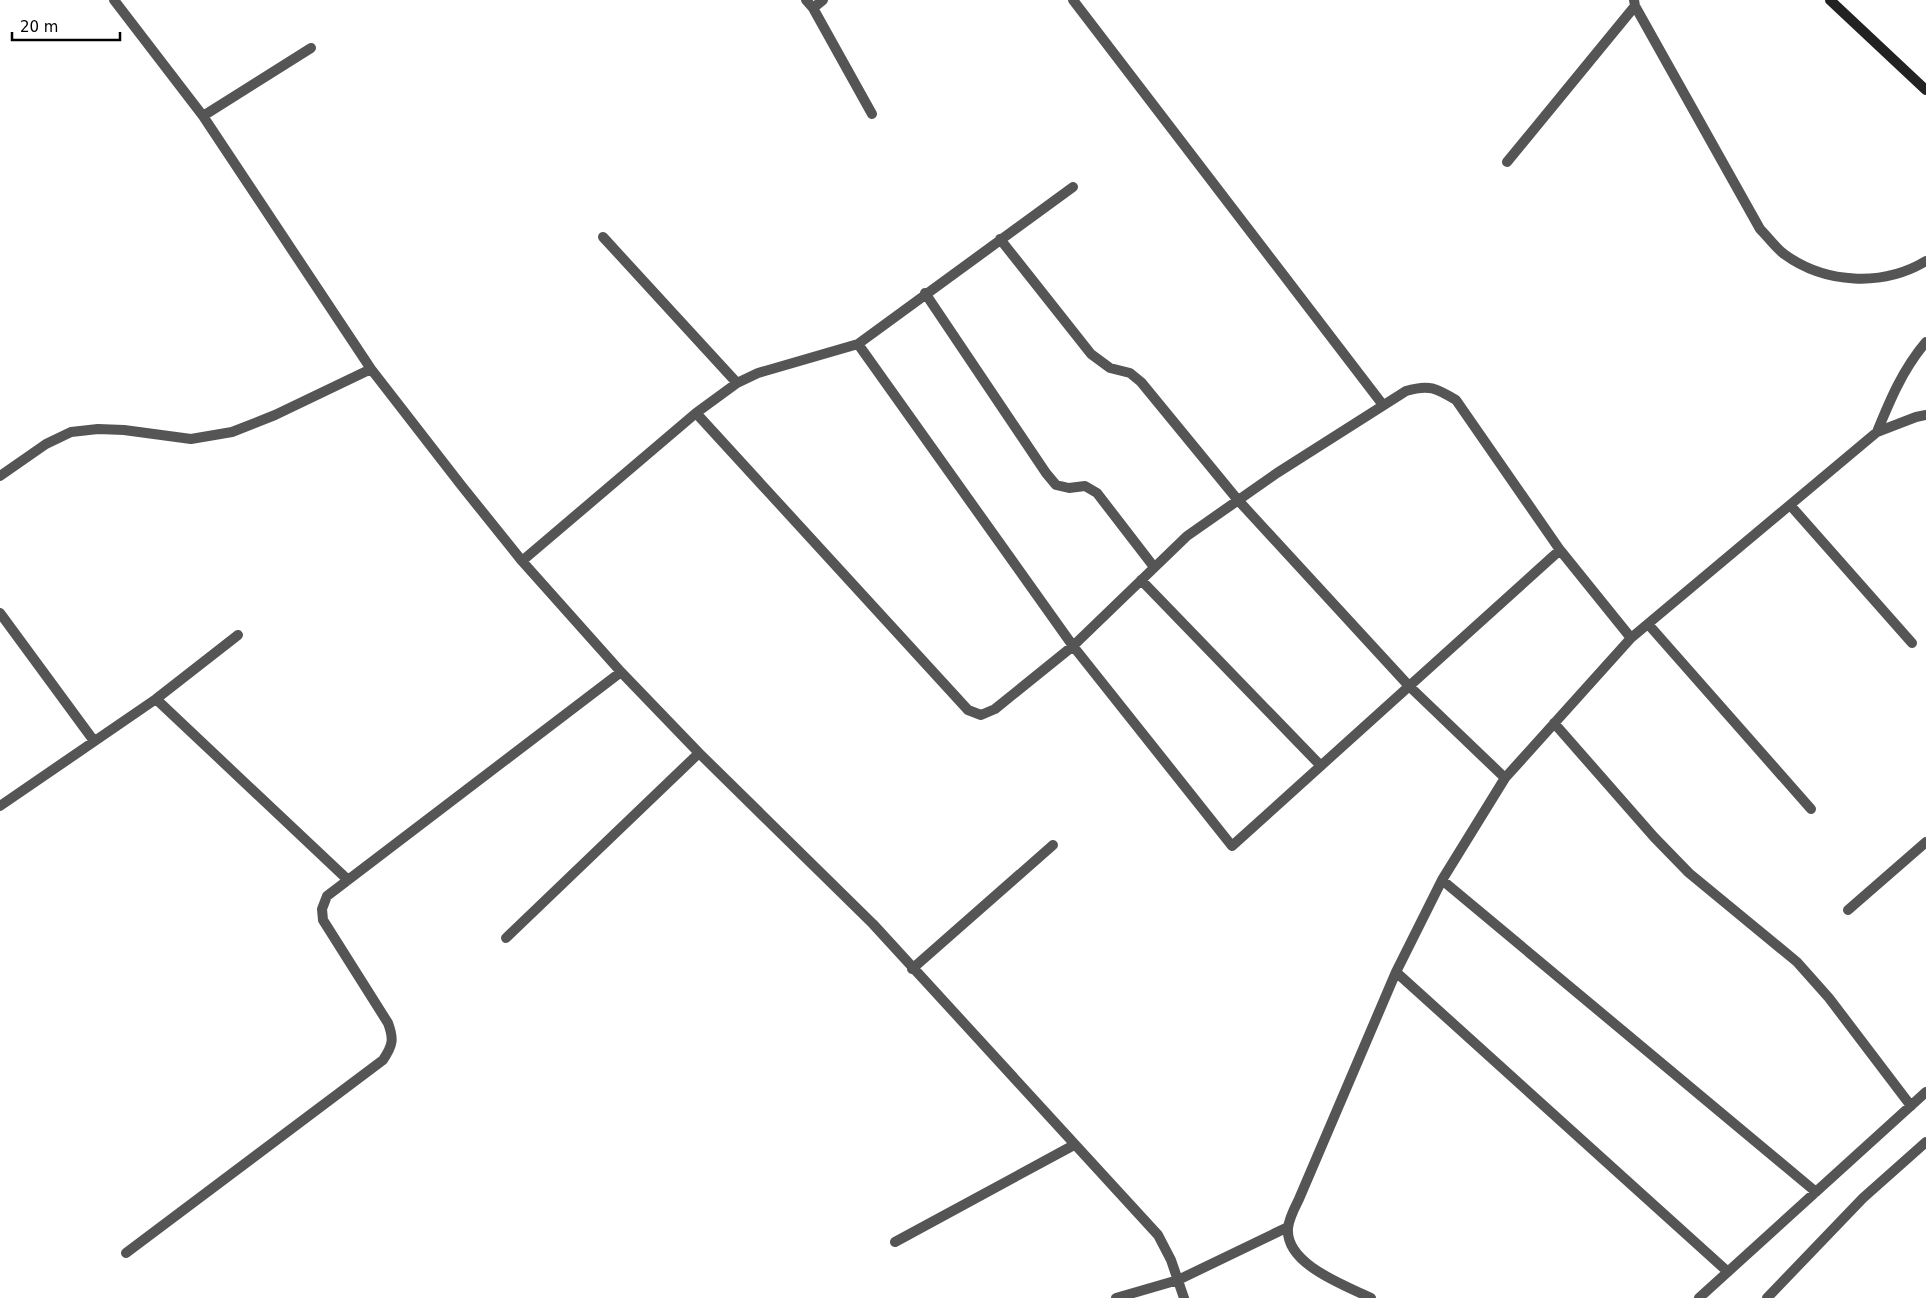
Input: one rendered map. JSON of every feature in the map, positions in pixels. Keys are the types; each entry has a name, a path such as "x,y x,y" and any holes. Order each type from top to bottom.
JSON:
{"street":[{"path":"114,0 203,116 371,369 522,561 621,672 699,753 873,924 1158,1236 1171,1260 1184,1298"},
{"path":"823,0 809,4 872,114"},
{"path":"1074,0 1383,405"},
{"path":"1830,0 1926,90"},
{"path":"1507,162 1635,3 1760,229 1784,254 1819,273 1852,279 1889,277 1926,261"},
{"path":"203,116 311,48"},
{"path":"522,561 696,413 737,383 758,373 854,345 1073,186"},
{"path":"603,237 737,383"},
{"path":"1000,239 1091,354 1110,368 1130,373 1141,382 1237,499 1409,686 1505,778"},
{"path":"925,293 1056,485 1069,488 1085,486 1097,493 1154,567"},
{"path":"1877,432 1894,391 1916,354 1926,342"},
{"path":"854,345 1073,646 1232,846 1560,550"},
{"path":"0,476 46,444 71,432 98,429 124,430 191,438 232,432 275,415 371,369"},
{"path":"696,413 968,710 981,715 995,709 1073,646 1187,536 1237,499 1383,405 1406,391 1420,387 1436,388 1456,400 1560,550 1632,638"},
{"path":"1371,1298 1308,1265 1290,1246 1288,1227 1298,1198 1396,972 1442,880 1505,778 1632,638 1648,624 1877,432 1916,417 1926,416"},
{"path":"1790,505 1912,643"},
{"path":"1141,580 1321,766"},
{"path":"0,613 94,741"},
{"path":"1648,624 1810,808"},
{"path":"0,806 156,699 238,635"},
{"path":"126,1253 383,1060 390,1048 392,1036 388,1023 323,920 322,909 327,896 621,672"},
{"path":"156,699 348,880"},
{"path":"1554,723 1654,837 1689,873 1798,962 1829,998 1911,1106"},
{"path":"506,938 699,753"},
{"path":"912,968 1053,845"},
{"path":"1848,910 1924,849"},
{"path":"1442,880 1816,1192"},
{"path":"1396,972 1728,1272"},
{"path":"1699,1298 1926,1092"},
{"path":"1767,1298 1863,1198 1926,1142"},
{"path":"895,1242 1074,1145"},
{"path":"1116,1298 1178,1280 1288,1227"}]}
